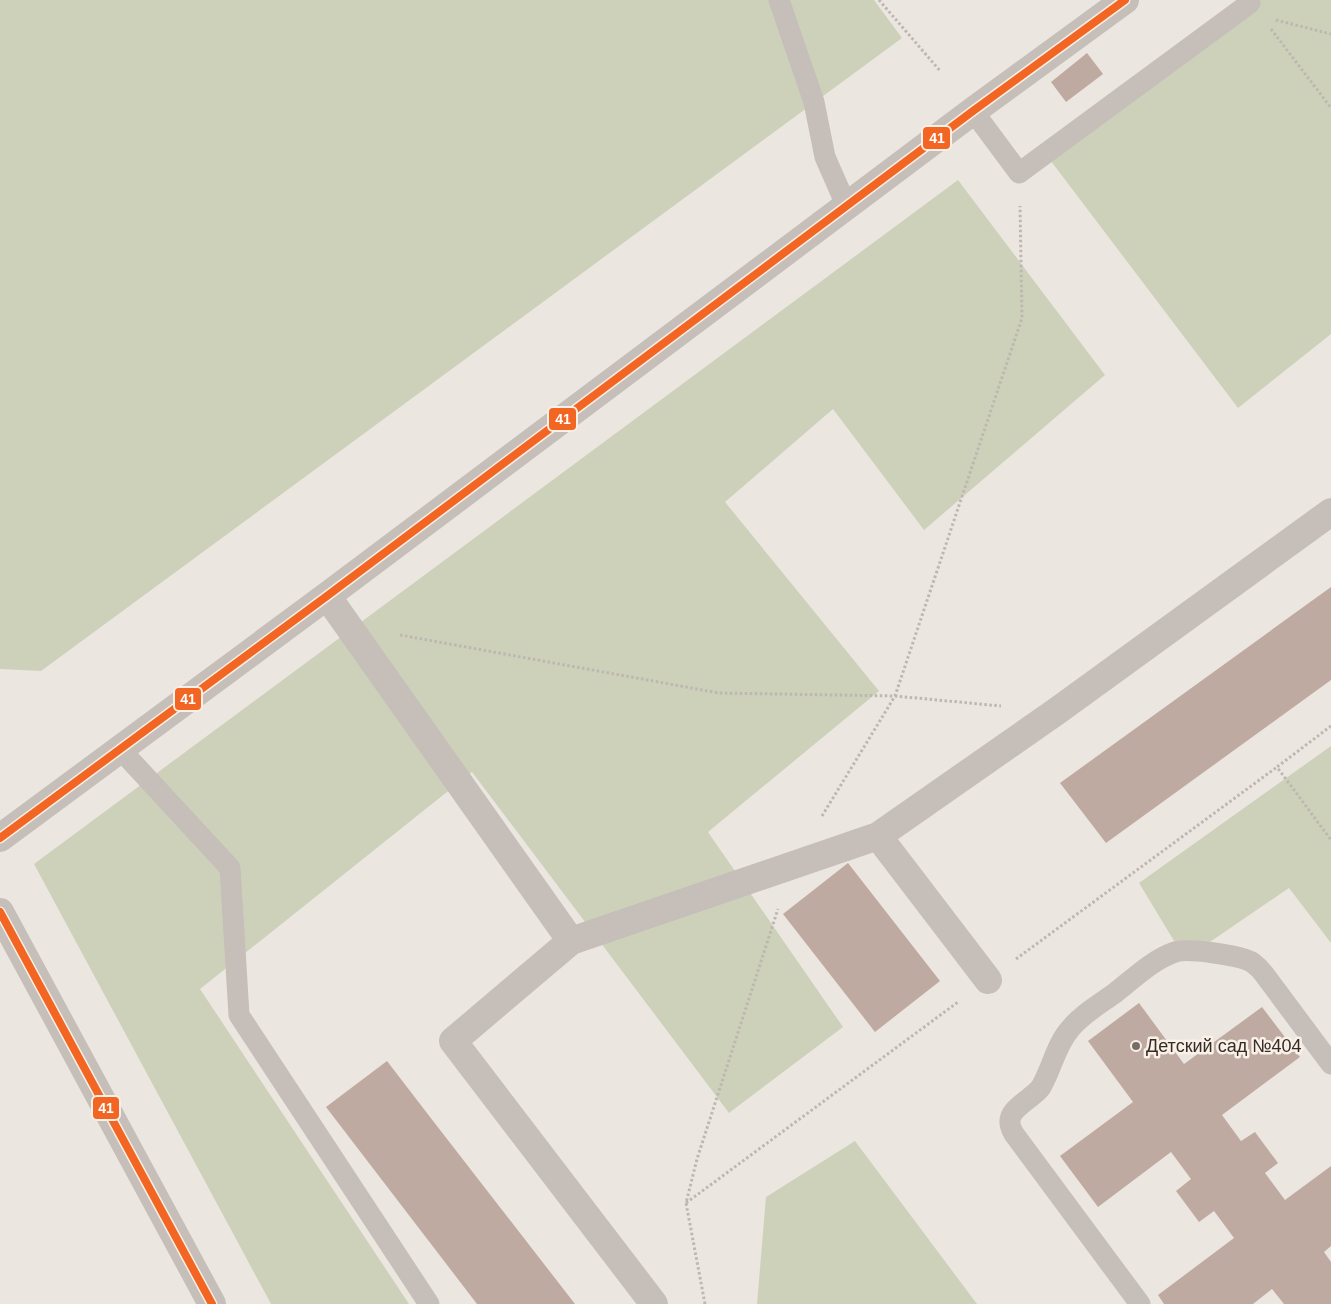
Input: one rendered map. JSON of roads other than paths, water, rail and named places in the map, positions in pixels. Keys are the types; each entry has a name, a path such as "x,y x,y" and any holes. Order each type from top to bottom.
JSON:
{"street":[{"path":"0,838 327,596 973,111 1125,0"},
{"path":"654,1304 453,1041 572,942 878,836 1057,711 1331,512"},
{"path":"327,596 572,942"},
{"path":"878,836 988,980"},
{"path":"0,912 212,1304"}],"lane":[{"path":"779,0 814,102 825,157 847,207"},
{"path":"973,111 1019,173 1254,6"},
{"path":"120,749 230,868 239,1015 429,1304"},
{"path":"1140,1304 1014,1134 1010,1125 1010,1116 1040,1089 1061,1043 1070,1029 1084,1016 1161,958 1177,952 1194,951 1237,957 1253,962 1331,1064"}],"place":[{"name":"Детский сад №404","path":"1136,1046"}]}
